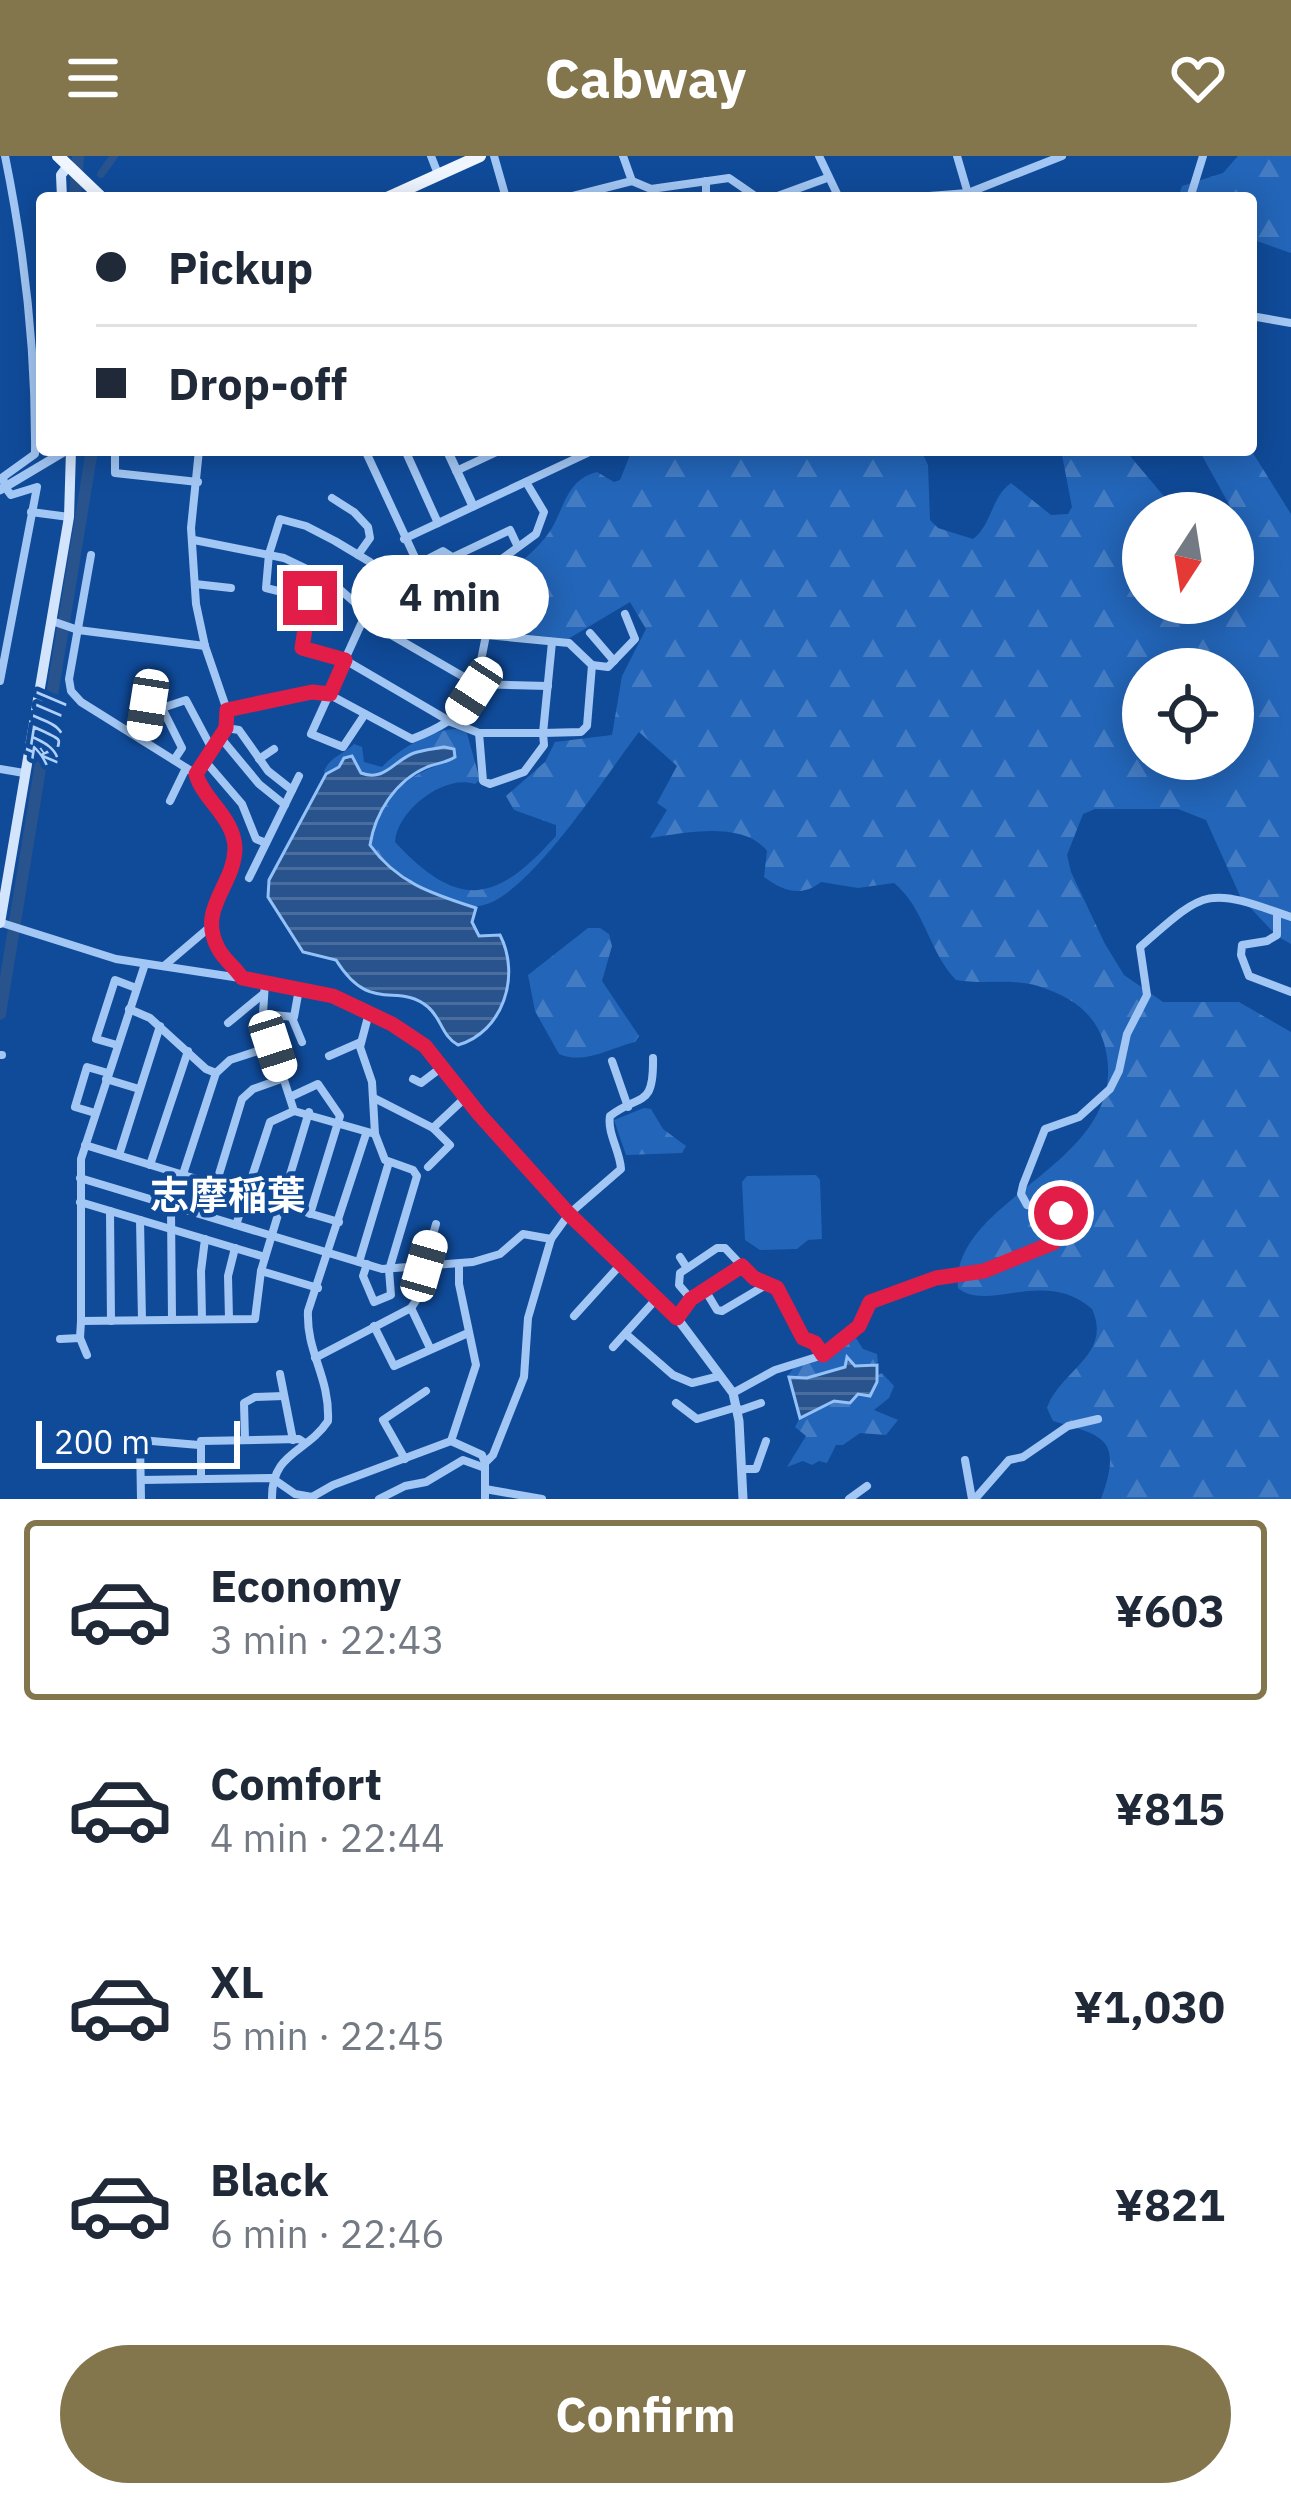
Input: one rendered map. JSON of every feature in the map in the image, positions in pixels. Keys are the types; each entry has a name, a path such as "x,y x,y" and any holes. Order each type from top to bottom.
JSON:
{"main road":[{"path":"400,192 480,156"},
{"path":"63,162 96,192"},
{"path":"62,192 63,162"},
{"path":"1,923 4,869 54,624 69,517 69,456"}],"street":[{"path":"2,489 3,477 35,454 29,297 4,156"},
{"path":"430,156 438,174"},
{"path":"494,156 504,192"},
{"path":"623,156 632,181"},
{"path":"819,156 835,192"},
{"path":"957,156 968,192"},
{"path":"978,192 1062,156"},
{"path":"1192,192 1203,156"},
{"path":"589,192 632,181 651,189 729,178 749,192"},
{"path":"788,192 827,178"},
{"path":"706,181 706,192"},
{"path":"1257,318 1287,325"},
{"path":"2,489 59,456"},
{"path":"115,456 115,473 198,482"},
{"path":"196,774 226,728 227,710 205,646 195,584 191,528 200,456"},
{"path":"368,456 418,564 443,551 480,575 536,534 544,512 526,482"},
{"path":"408,456 438,523"},
{"path":"450,456 473,506"},
{"path":"457,471 488,456"},
{"path":"404,538 581,456"},
{"path":"0,681 37,487 11,495 2,489"},
{"path":"332,498 368,527 370,538 358,555"},
{"path":"31,512 69,517"},
{"path":"310,598 266,588 269,554 280,519 306,526 358,555 416,602 486,635 572,644 592,664 608,667 635,639 625,614"},
{"path":"453,557 510,530 518,548"},
{"path":"194,540 269,554 314,572 338,585 393,636 476,684 548,686"},
{"path":"92,555 69,679 71,691 196,774 198,783 217,803 235,847 212,910 211,926 218,947 242,978"},
{"path":"314,572 302,648 345,660 478,734 585,730 592,664"},
{"path":"195,584 231,588"},
{"path":"365,714 344,748 311,734 367,611 394,586"},
{"path":"54,624 205,646"},
{"path":"590,633 614,661"},
{"path":"227,710 312,692 330,694 409,739 451,722 476,684 486,635"},
{"path":"478,734 483,781 490,784 524,772 544,746 552,642"},
{"path":"142,739 148,705 162,708 186,700 212,749"},
{"path":"162,708 182,748 174,760"},
{"path":"226,728 239,730 292,790"},
{"path":"220,737 259,784 285,806"},
{"path":"260,759 274,749"},
{"path":"205,760 242,804 256,839 266,843"},
{"path":"170,801 186,767"},
{"path":"0,769 24,773"},
{"path":"249,878 299,776"},
{"path":"733,1393 775,1370 823,1355 859,1326 870,1302 885,1294 936,1278 984,1271 1060,1238 1064,1229 1061,1213 1027,1204 1021,1194 1023,1186 1046,1129 1079,1117 1110,1089 1119,1071 1127,1034 1147,994 1140,947 1201,898 1232,897 1291,917"},
{"path":"1276,912 1277,935 1242,945 1241,956 1249,976 1291,992"},
{"path":"1,923 100,956 333,996 410,1034 444,1066 569,1214 677,1318 733,1393 742,1499"},
{"path":"163,967 211,926"},
{"path":"87,1355 80,1338 80,1178 85,1145 145,964"},
{"path":"118,1045 96,1039 115,980 136,988"},
{"path":"266,982 263,1013 292,1018"},
{"path":"299,988 292,1018 302,1042"},
{"path":"228,1023 263,994"},
{"path":"129,1009 160,1026 216,1072"},
{"path":"272,1499 272,1478 287,1457 328,1421 330,1393 315,1358 308,1311 370,1134 374,1097 361,1042 369,1013"},
{"path":"118,1155 160,1026"},
{"path":"329,1056 361,1042"},
{"path":"172,1319 172,1205 216,1072 230,1060 273,1046 294,1111"},
{"path":"150,1165 188,1051"},
{"path":"485,1465 521,1387 526,1332 551,1238 569,1214 621,1169 620,1151 608,1124 616,1111 643,1100 651,1087 653,1058"},
{"path":"612,1061 628,1107"},
{"path":"95,1113 75,1107 87,1066 139,1089"},
{"path":"413,1078 421,1083 444,1066"},
{"path":"216,1184 242,1099 284,1078"},
{"path":"290,1097 322,1085 340,1116 310,1214"},
{"path":"374,1097 433,1128 450,1144 428,1167"},
{"path":"433,1128 466,1097"},
{"path":"236,1225 270,1122 294,1111 309,1112 370,1134 388,1162 413,1170 417,1176 389,1270 391,1295 374,1302 363,1276 388,1162"},
{"path":"81,1321 258,1316 261,1271 309,1112"},
{"path":"85,1145 246,1194"},
{"path":"80,1178 389,1270 459,1265 500,1253 523,1234 551,1238"},
{"path":"80,1202 265,1256"},
{"path":"281,1205 339,1222"},
{"path":"110,1210 112,1321"},
{"path":"140,1219 142,1320"},
{"path":"315,1358 411,1308 424,1289 436,1224"},
{"path":"202,1319 205,1239"},
{"path":"229,1319 228,1276 236,1248"},
{"path":"691,1299 679,1285 680,1273 717,1248 725,1248 742,1266 777,1288 803,1338 815,1343 823,1355"},
{"path":"680,1257 687,1268"},
{"path":"574,1316 622,1263"},
{"path":"451,1441 476,1365 459,1265"},
{"path":"677,1318 691,1299 742,1266"},
{"path":"261,1271 319,1288"},
{"path":"705,1289 722,1311 767,1284"},
{"path":"613,1347 658,1297"},
{"path":"411,1308 430,1348"},
{"path":"374,1326 394,1366 469,1334"},
{"path":"626,1334 673,1375 692,1383 720,1376"},
{"path":"62,1338 80,1338"},
{"path":"280,1374 293,1440"},
{"path":"405,1460 382,1420 426,1391"},
{"path":"245,1440 244,1403 255,1397 284,1396"},
{"path":"676,1403 697,1419 761,1402"},
{"path":"974,1499 1009,1460 1023,1457 1068,1426 1098,1419"},
{"path":"141,1499 140,1440 305,1443"},
{"path":"141,1480 272,1478 295,1494 312,1497 359,1474 451,1441 482,1454 485,1494 542,1499"},
{"path":"741,1469 756,1468 766,1441"},
{"path":"200,1444 201,1480"},
{"path":"379,1499 426,1482 463,1460 485,1465"},
{"path":"965,1460 974,1499"},
{"path":"412,1484 412,1499"},
{"path":"849,1499 867,1486"}],"green space":[{"path":"1238,156 1291,156 1291,253 1257,241 1257,192 1180,192 1182,186 1223,173"},
{"path":"630,456 924,456 930,520 938,528 973,539 1011,483 1051,515 1068,514 1072,507 1062,456 1130,456 1160,492 1122,492 1122,624 1254,624 1254,492 1222,492 1202,456 1255,456 1291,514 1291,944 1241,898 1206,820 1178,809 1095,809 1083,814 1067,855 1105,944 1124,975 1163,1002 1239,1002 1291,1032 1291,1499 1101,1499 1109,1451 1096,1436 1053,1421 1047,1408 1096,1339 1092,1309 1055,1292 985,1296 958,1288 963,1256 982,1228 1070,1149 1094,1119 1107,1084 1104,1043 1079,1006 1038,986 956,980 913,904 894,883 858,888 821,882 793,891 764,877 767,851 743,835 712,831 650,838 667,810 657,803 677,766 639,732 543,859 498,899 479,906 451,900 399,874 370,845 379,815 396,791 420,773 449,762 416,752 380,773 339,767 326,774 329,763 354,744 362,747 364,762 382,767 421,739 456,729 466,730 480,780 449,784 424,798 404,818 395,842 439,880 478,890 515,875 556,836 556,825 514,810 506,796 545,762 555,742 612,735 622,676 646,629 630,602 568,639 524,634 511,618 494,618 475,627 462,620 464,601 535,549 552,528 568,494 580,480 597,472 614,482 620,480"},
{"path":"588,928 609,934 612,946 602,981 639,1036 635,1042 597,1054 569,1057 559,1054 535,1011 528,975"},
{"path":"651,1109 663,1129 686,1146 682,1153 626,1155 614,1120"},
{"path":"816,1175 822,1239 808,1240 797,1249 760,1250 745,1240 742,1182 747,1176"},
{"path":"856,1338 863,1349 877,1354 878,1362 836,1374 787,1377 795,1366 829,1357"},
{"path":"882,1373 894,1386 889,1398 874,1410 898,1420 886,1435 860,1433 836,1445 827,1463 803,1461 787,1467 806,1436 795,1427 803,1412"}],"shaded area":[{"path":"454,749 455,757 427,767 396,789 382,810 370,845 404,878 476,908 472,922 479,936 500,935 509,968 504,1000 487,1028 458,1045 433,1012 417,1000 372,993 349,977 336,960 303,952 268,897 269,880 326,774 344,758 352,756 361,773 376,775 414,753"},
{"path":"847,1357 855,1366 877,1365 877,1382 870,1396 858,1394 850,1403 834,1401 800,1418 789,1377 807,1378 845,1367"}],"waterway":[{"name":"初川","path":"75,192 78,156"},
{"path":"101,174 114,156"},
{"name":"初川","path":"0,1014 91,456"}],"district":[{"name":"志摩稲葉","path":"228,1195"}],"route":[{"path":"310,598 302,648 345,660 330,694 312,692 227,710 226,728 196,774 198,783 217,803 234,841 234,854 210,920 218,947 242,978 333,996 410,1034 439,1060 479,1114 569,1214 677,1318 691,1299 742,1266 754,1278 777,1288 796,1328 823,1355 862,1323 870,1302 885,1294 936,1278 984,1271 1053,1243 1064,1229 1061,1213"}]}
